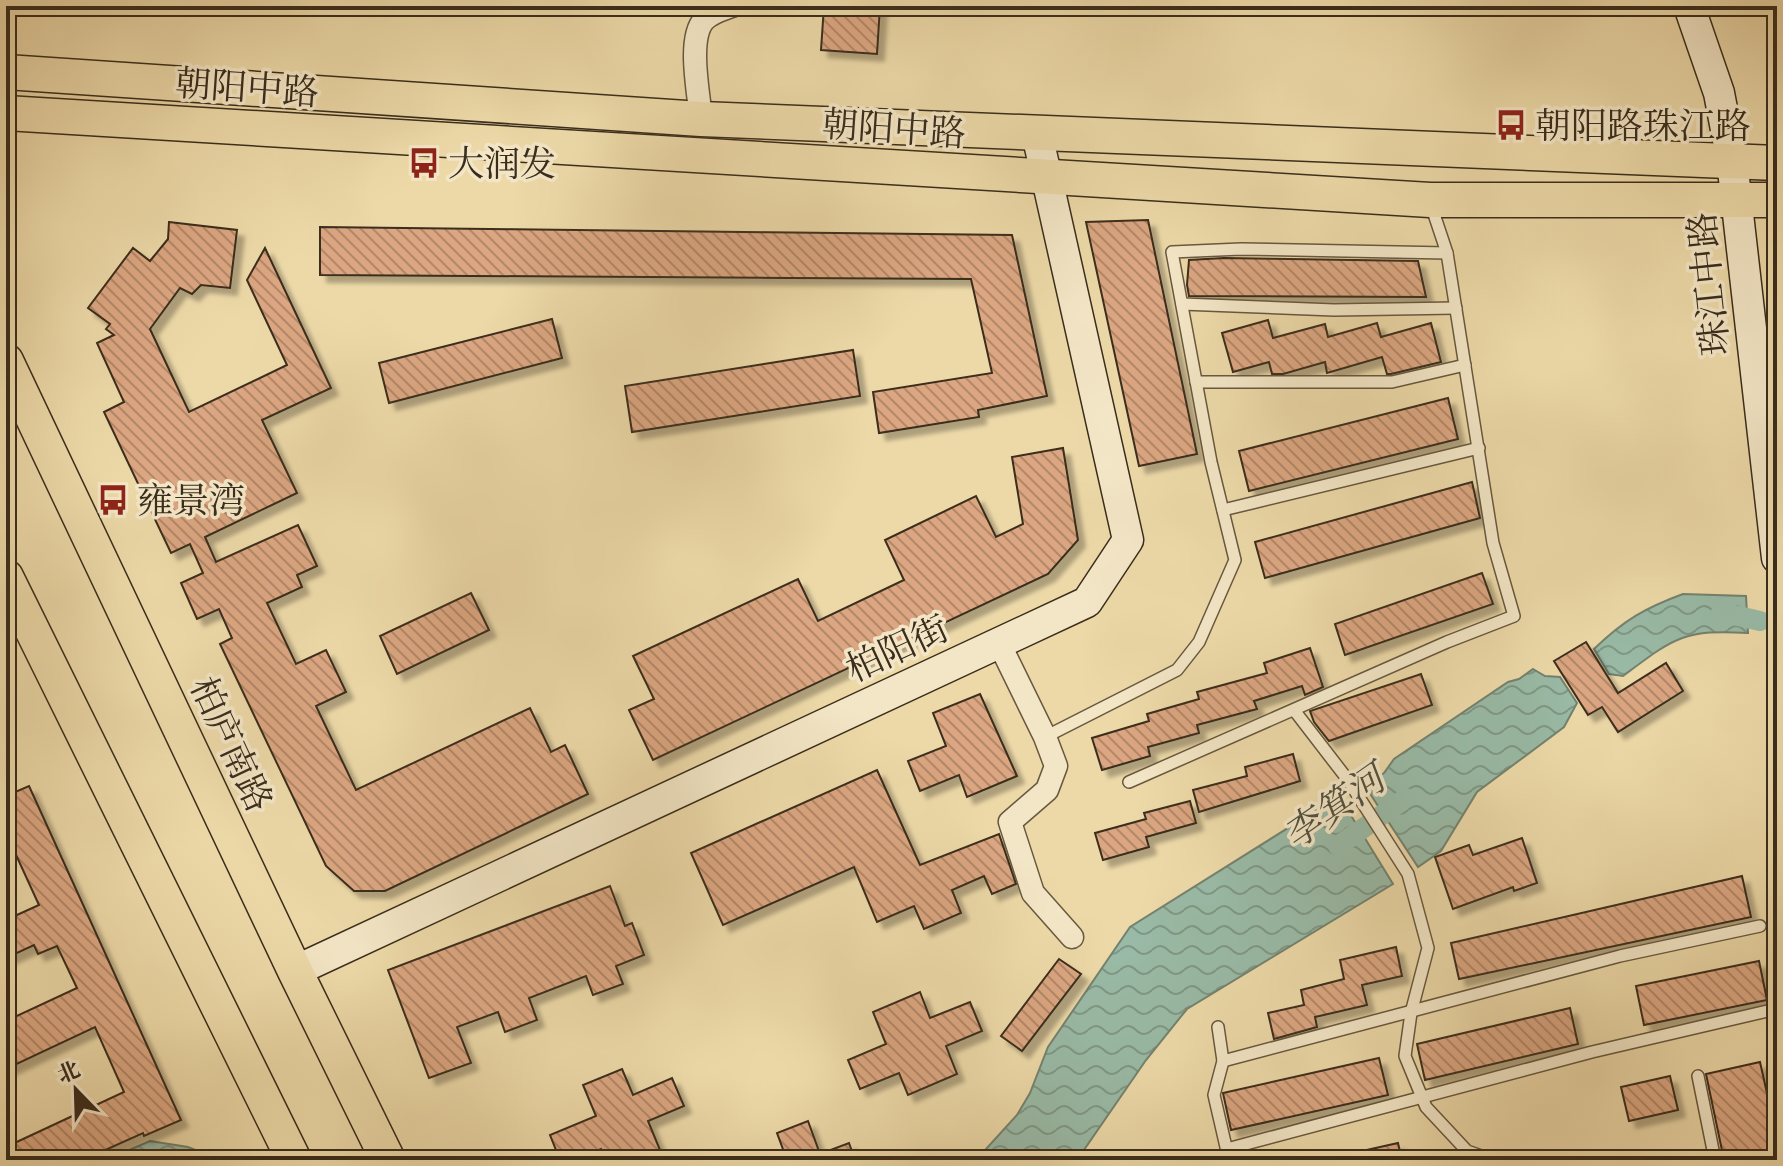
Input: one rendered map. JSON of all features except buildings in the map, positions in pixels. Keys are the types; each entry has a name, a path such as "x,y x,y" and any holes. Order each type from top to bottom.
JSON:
{"main road":[{"name":"朝阳中路","path":"6,72 701,119 1777,163"},
{"name":"朝阳中路","path":"9,116 1430,200 1777,200"},
{"name":"柏庐南路","path":"6,361 388,1160"},
{"path":"6,577 294,1160"}],"street":[{"path":"701,119 694,40 702,22 715,12 732,6"},
{"name":"珠江中路","path":"1689,6 1719,93 1732,161 1777,558"},
{"name":"柏阳街","path":"295,971 1087,602 1128,540 1037,134"},
{"path":"999,643 1056,766 1047,790 1010,822 1033,893 1072,937"}],"lane":[{"path":"1129,782 1447,642 1514,616 1493,543 1447,253 1430,200"},
{"path":"1045,737 1177,670 1199,642 1235,560 1196,382 1172,252 1241,249 1447,253"},
{"path":"1182,304 1334,310 1456,308"},
{"path":"1196,382 1392,382 1465,365"},
{"path":"1223,510 1479,448"},
{"path":"1294,710 1352,785 1408,874 1428,948 1411,1013 1405,1056 1422,1099 1467,1151 1493,1160"},
{"path":"1223,1061 1620,956 1760,926"},
{"path":"1218,1027 1223,1061 1214,1095 1228,1154 1592,1052 1776,1009"},
{"path":"1698,1076 1715,1160"}],"water":[{"path":"1683,594 1746,596 1748,633 1693,635 1668,645 1623,676 1609,674 1594,649 1636,616"},
{"path":"1533,669 1545,676 1560,677 1577,703 1564,727 1477,792 1441,851 1418,867 1365,786 1384,773 1394,759 1508,682 1519,679"},
{"path":"1339,796 1393,884 1187,1009 1146,1060 1077,1160 976,1160 1017,1115 1030,1093 1048,1047 1130,927"},
{"path":"150,1141 188,1147 210,1156 224,1156 226,1160 106,1160"}],"waterway":[{"name":"李箕河","path":"1721,612 1760,621"},
{"name":"李箕河","path":"1338,846 1406,798"}],"place":[{"name":"朝阳路珠江路","path":"1511,125"},
{"name":"大润发","path":"424,163"},
{"name":"雍景湾","path":"113,500"}]}
